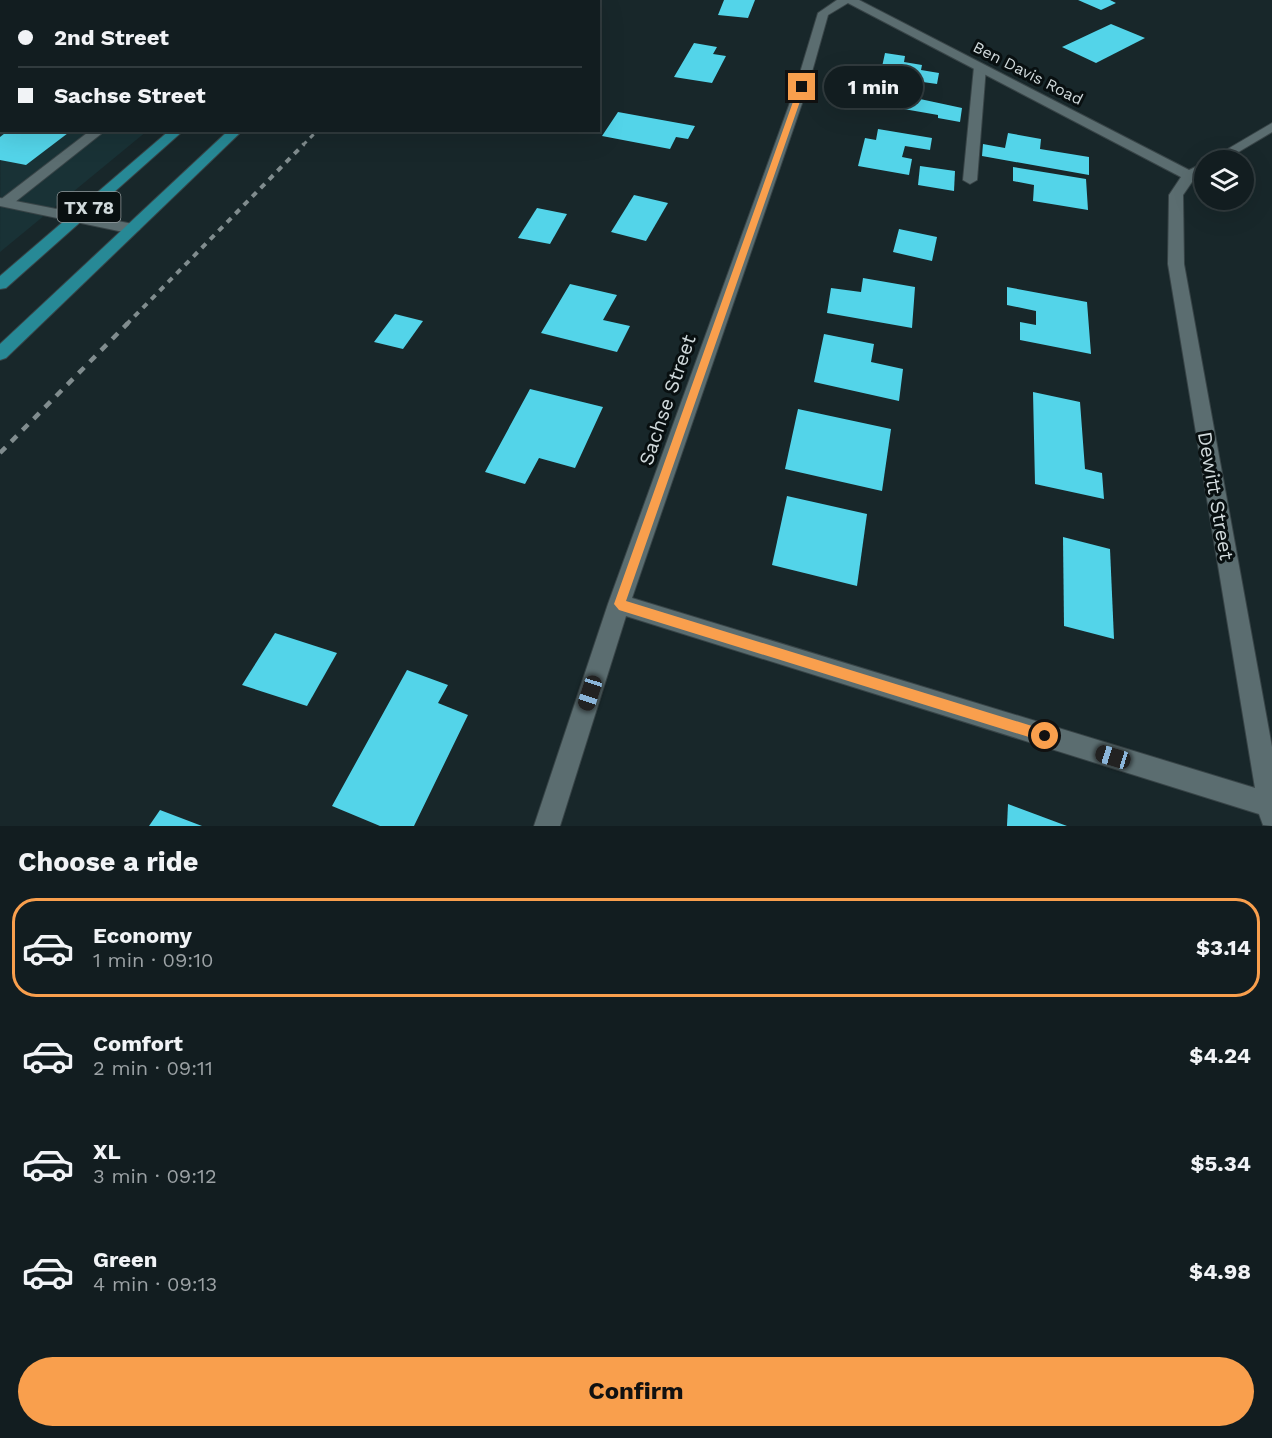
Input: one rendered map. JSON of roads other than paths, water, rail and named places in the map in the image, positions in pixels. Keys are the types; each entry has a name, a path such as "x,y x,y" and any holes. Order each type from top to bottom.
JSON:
{"main road":[{"name":"TX 78","path":"0,284 176,132"},
{"name":"TX 78","path":"0,354 235,132"}],"street":[{"name":"Sachse Street","path":"547,826 619,604 802,87 823,14 845,0"},
{"name":"Ben Davis Road","path":"851,0 980,67 1194,170"},
{"path":"970,180 980,67"},
{"path":"1234,150 1272,128"},
{"path":"3,203 97,132"},
{"name":"Dewitt Street","path":"1194,174 1176,195 1176,264 1271,810"},
{"path":"3,203 133,229"},
{"path":"619,604 1271,810"}],"railway":[{"path":"304,144 316,132"},
{"path":"126,325 304,144"},
{"path":"0,453 128,323"}]}
